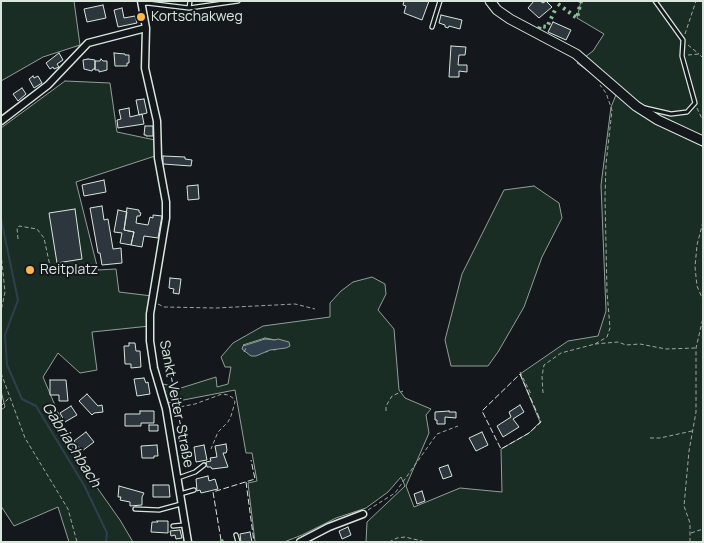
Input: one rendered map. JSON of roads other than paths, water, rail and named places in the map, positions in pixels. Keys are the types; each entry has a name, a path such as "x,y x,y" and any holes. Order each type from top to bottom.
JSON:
{"street":[{"path":"490,1 497,10 510,19 576,54 636,106 658,120 703,141"},
{"name":"Sankt-Veiter-Straße","path":"141,3 146,28 145,68 157,121 158,158 166,202 166,218 150,314 150,342 154,368 166,409 188,542"},
{"path":"1,121 48,85 88,43 146,28"},
{"path":"300,542 329,526 363,514"}],"lane":[{"path":"173,6 174,1"},
{"path":"189,8 190,1"},
{"name":"Sankt-Veiter-Straße","path":"141,3 189,8 238,1"},
{"path":"432,27 440,1"},
{"path":"636,106 671,114 687,112 695,103 682,56 683,40 655,1"},
{"path":"177,478 195,472 204,465"},
{"path":"180,494 194,490"},
{"path":"135,509 159,510 182,504"},
{"path":"173,526 185,525"},
{"path":"236,535 238,542"}],"water":[{"path":"265,339 278,339 289,342 290,346 270,350 256,356 251,356 242,349 243,346"}],"waterway":[{"name":"Gabriachbach","path":"1,219 18,300 5,335 7,365 22,399 36,406 84,485 107,533 106,542"}],"place":[{"name":"Kortschakweg","path":"141,17"},
{"name":"Reitplatz","path":"30,270"}]}
